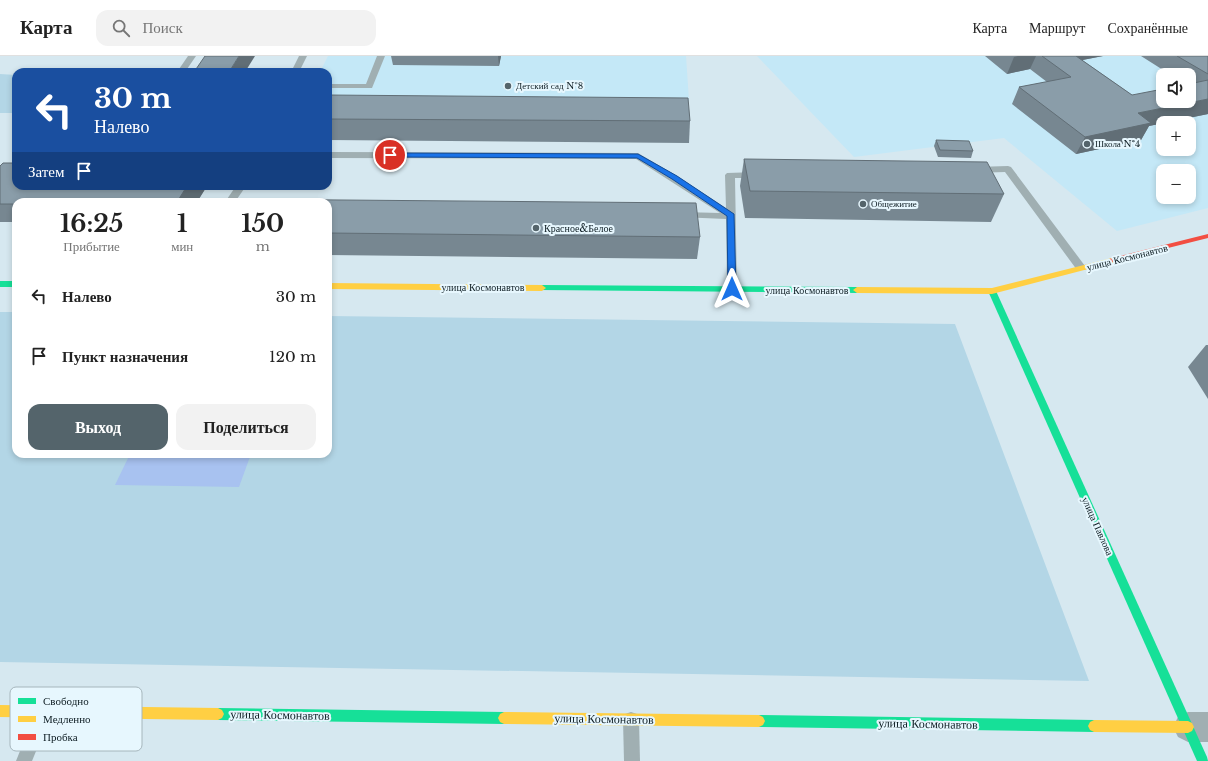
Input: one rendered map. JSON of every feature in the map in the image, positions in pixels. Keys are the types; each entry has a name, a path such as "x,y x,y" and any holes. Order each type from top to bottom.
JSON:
{"street":[{"name":"улица Космонавтов","path":"332,286 992,291 1208,236"},
{"path":"0,284 12,284"},
{"name":"улица Павлова","path":"992,291 1198,727 1203,761"},
{"name":"улица Космонавтов","path":"0,711 10,711"},
{"name":"улица Космонавтов","path":"142,713 1198,727"}],"lane":[{"path":"184,68 192,56"},
{"path":"297,68 303,56"},
{"path":"332,86 369,86 381,56"},
{"path":"332,155 638,156 731,216"},
{"path":"969,170 1008,169 1081,268"},
{"path":"732,289 730,175 770,174"},
{"path":"676,215 731,216"},
{"path":"631,720 632,761"},
{"path":"24,761 28,751"}],"shaded area":[{"name":"Детский сад №8","path":"328,56 686,56 689,101 332,99 332,68 322,68"},
{"name":"Школа №4","path":"757,56 1208,56 1208,208 1117,231 1004,138 854,157"},
{"path":"0,74 12,75 12,113 0,113"},
{"path":"0,312 12,312 12,458 332,458 332,316 955,324 1089,681 0,662"}],"water":[{"path":"128,458 250,458 239,487 115,485"}],"building":[{"path":"205,56 239,56 232,68 197,68"},
{"path":"1042,56 1076,56 1132,95 1156,90 1156,108 1163,108 1138,113 1151,123 1085,137 1019,87 1071,77"},
{"path":"1177,56 1208,56 1208,74"},
{"path":"1208,80 1208,99 1196,101 1196,83"},
{"path":"332,95 688,98 690,121 332,119"},
{"path":"936,140 969,141 973,151 940,150"},
{"path":"744,159 987,162 1004,194 750,191"},
{"path":"3,163 12,163 12,190 184,190 180,198 12,198 12,204 0,204 0,166"},
{"path":"332,200 696,203 700,237 332,233"}],"traffic: fast":[{"path":"0,284 12,284"},
{"path":"542,288 857,290"},
{"path":"992,291 1203,761"},
{"path":"218,714 504,718"},
{"path":"759,721 1094,726"}],"traffic: slow":[{"path":"857,290 992,291 1112,260"},
{"path":"332,286 542,288"},
{"path":"0,711 10,711"},
{"path":"142,713 218,714"},
{"path":"504,718 759,721"},
{"path":"1094,726 1188,727"}],"traffic: jam":[{"path":"1112,260 1208,236"}],"place":[{"name":"Детский сад №8","path":"508,86"},
{"name":"Школа №4","path":"1087,144"},
{"name":"Общежитие","path":"863,204"},
{"name":"Красное&Белое","path":"536,228"}],"route":[{"path":"390,155 638,156 731,216 732,289"}]}
